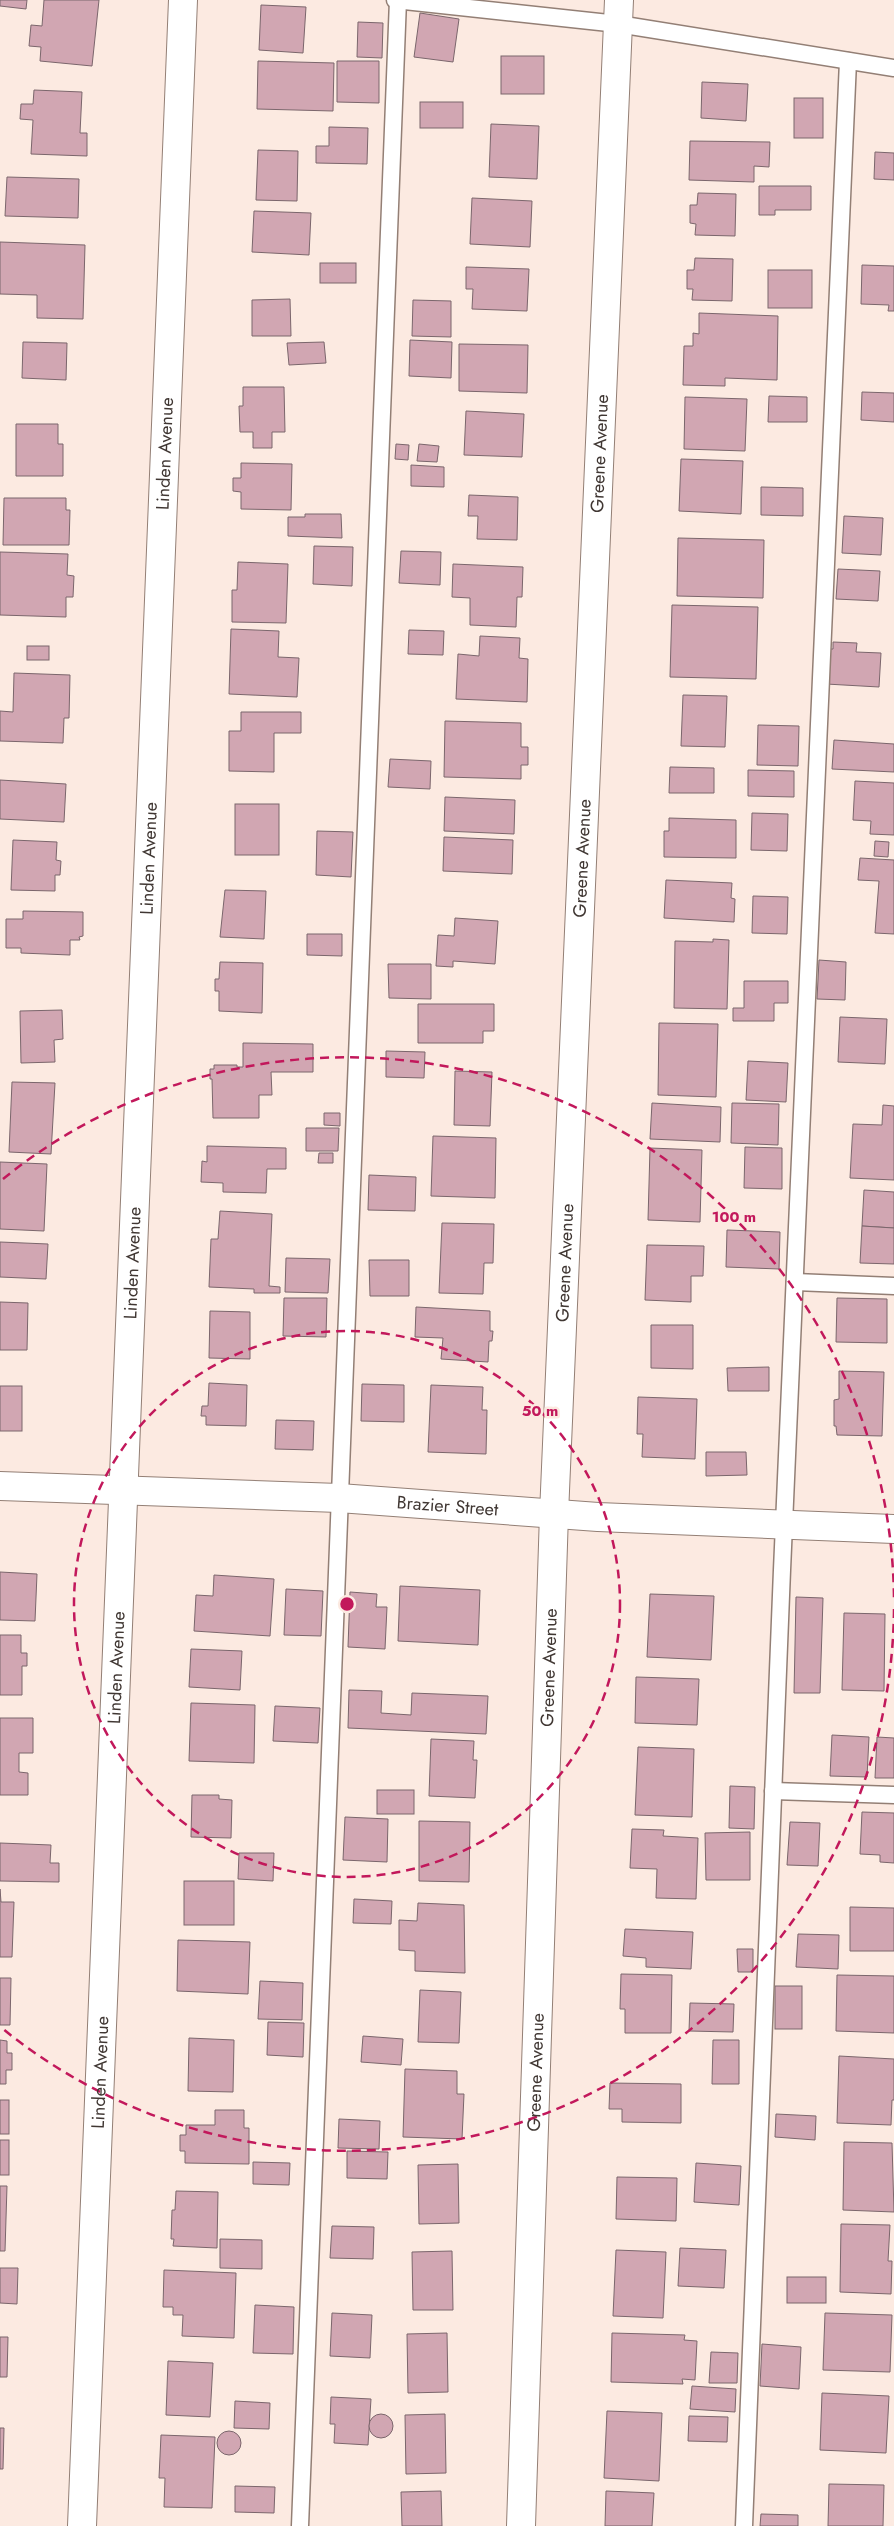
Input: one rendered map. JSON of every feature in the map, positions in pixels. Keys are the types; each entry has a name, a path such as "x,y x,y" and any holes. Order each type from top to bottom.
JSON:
{"street":[{"name":"Linden Avenue","path":"82,2526 125,1490 183,0"},
{"name":"Greene Avenue","path":"521,2526 554,1514 619,12"},
{"name":"Brazier Street","path":"0,1486 339,1498 554,1514 894,1529"}],"lane":[{"path":"300,2526 396,0 619,12 848,61 894,68"},
{"path":"744,2526 784,1524 848,61"},
{"path":"795,1282 894,1286"},
{"path":"773,1791 894,1795"}],"building":[{"path":"0,0 27,0 26,9 0,6"},
{"path":"44,0 99,0 92,66 40,61 41,47 29,46 31,25 42,26"},
{"path":"261,5 306,7 303,53 259,50"},
{"path":"420,13 459,19 453,62 414,57"},
{"path":"358,22 383,23 382,58 357,57"},
{"path":"501,56 544,56 544,94 501,94"},
{"path":"258,61 334,63 333,111 257,109"},
{"path":"337,61 379,61 379,103 337,102"},
{"path":"702,82 748,84 746,121 701,118"},
{"path":"34,90 82,92 80,133 87,133 87,156 31,154 33,120 20,119 21,104 33,104"},
{"path":"794,98 823,98 823,138 794,138"},
{"path":"420,102 463,102 463,128 420,128"},
{"path":"491,124 539,126 537,179 489,177"},
{"path":"329,127 368,128 367,164 316,163 316,146 329,146"},
{"path":"690,141 770,142 769,167 754,166 754,182 689,180"},
{"path":"258,150 298,151 297,201 256,200"},
{"path":"875,152 894,153 894,180 874,179"},
{"path":"7,177 79,179 78,218 5,216"},
{"path":"759,186 811,186 811,210 775,210 775,215 759,215"},
{"path":"698,193 736,194 735,236 695,235 696,224 690,223 690,205 697,205"},
{"path":"472,198 532,201 530,247 470,244"},
{"path":"254,211 311,213 309,255 252,252"},
{"path":"0,242 85,245 83,319 37,318 37,295 0,294"},
{"path":"695,258 733,259 732,301 692,300 693,289 687,289 687,270 694,270"},
{"path":"320,263 356,263 356,283 320,283"},
{"path":"862,265 894,266 894,311 888,311 889,305 861,304"},
{"path":"466,267 529,269 527,311 472,309 473,289 466,289"},
{"path":"768,270 812,270 812,308 768,308"},
{"path":"290,299 291,336 252,336 252,300"},
{"path":"413,300 451,301 451,337 412,336"},
{"path":"699,313 778,316 777,380 725,378 725,386 683,385 684,346 693,346 693,333 699,334"},
{"path":"410,340 452,342 451,378 409,376"},
{"path":"23,342 67,343 66,380 22,378"},
{"path":"324,342 326,363 289,365 287,343"},
{"path":"459,344 528,345 527,393 459,391"},
{"path":"243,387 284,387 285,432 272,432 272,448 253,448 253,432 240,432 239,406 243,406"},
{"path":"862,392 894,393 894,422 861,420"},
{"path":"769,396 807,397 807,422 768,422"},
{"path":"685,397 747,399 745,451 684,449"},
{"path":"466,411 524,414 522,457 464,455"},
{"path":"16,424 58,424 58,444 63,444 63,476 16,476"},
{"path":"396,444 409,445 408,460 395,459"},
{"path":"419,444 439,446 437,462 417,461"},
{"path":"681,459 743,461 741,514 679,511"},
{"path":"241,463 292,464 291,510 241,509 241,492 233,491 233,478 241,478"},
{"path":"411,465 444,467 444,487 411,486"},
{"path":"761,487 803,488 803,516 761,515"},
{"path":"469,495 518,497 517,540 477,539 478,516 468,516"},
{"path":"4,498 66,498 66,510 70,510 69,545 3,545"},
{"path":"305,514 341,514 342,538 288,536 288,517 305,517"},
{"path":"844,516 883,518 881,555 842,553"},
{"path":"678,538 764,540 763,598 677,596"},
{"path":"314,546 353,547 352,586 313,584"},
{"path":"401,551 441,552 440,585 399,583"},
{"path":"0,552 68,554 67,575 74,576 73,597 66,597 66,617 0,615"},
{"path":"238,562 288,564 286,623 232,622 232,590 237,590"},
{"path":"453,564 523,567 522,597 517,597 516,627 470,625 470,598 452,597"},
{"path":"838,569 880,571 878,601 836,599"},
{"path":"672,605 758,607 756,679 670,677"},
{"path":"231,629 279,631 278,657 299,658 297,697 229,694"},
{"path":"409,630 444,631 443,655 408,654"},
{"path":"480,636 520,638 519,658 528,659 527,702 456,699 458,654 479,656"},
{"path":"833,642 857,643 856,652 881,653 879,687 826,684 828,649 833,649"},
{"path":"27,646 49,646 49,660 27,660"},
{"path":"14,673 70,675 69,718 64,718 63,743 0,741 0,711 13,712"},
{"path":"683,695 727,696 725,747 681,746"},
{"path":"241,712 301,712 301,733 274,733 274,772 229,771 229,731 241,731"},
{"path":"445,721 521,723 521,747 528,747 528,765 521,765 521,779 444,777"},
{"path":"758,725 799,726 798,766 757,765"},
{"path":"834,740 894,744 894,772 832,769"},
{"path":"390,759 431,761 430,789 388,787"},
{"path":"670,767 714,768 714,793 669,793"},
{"path":"748,770 794,771 794,797 748,796"},
{"path":"0,780 66,784 64,822 0,819"},
{"path":"855,781 894,783 894,835 870,834 871,821 853,820"},
{"path":"445,797 515,800 514,834 444,831"},
{"path":"235,804 279,804 279,855 235,855"},
{"path":"752,813 788,814 787,851 751,850"},
{"path":"669,818 736,820 736,858 664,857 664,831 669,831"},
{"path":"317,831 353,832 351,877 316,875"},
{"path":"444,837 513,840 512,874 443,871"},
{"path":"13,840 57,842 56,860 61,861 60,875 55,875 55,891 11,890"},
{"path":"875,841 889,842 888,857 874,856"},
{"path":"860,858 894,860 894,934 875,933 879,881 858,880"},
{"path":"666,880 732,883 731,898 735,899 734,922 664,918"},
{"path":"225,890 266,891 264,939 220,937"},
{"path":"753,896 788,897 787,934 752,933"},
{"path":"23,911 83,912 83,936 79,937 80,940 70,940 70,955 21,953 21,948 6,948 6,919 23,919"},
{"path":"455,918 498,921 495,964 453,961 453,967 436,966 438,935 454,936"},
{"path":"307,934 342,934 342,956 307,955"},
{"path":"713,939 729,940 727,1009 674,1008 675,941 713,942"},
{"path":"819,960 846,962 845,1000 817,999"},
{"path":"220,962 263,963 262,1013 219,1011 219,991 215,991 215,979 219,979"},
{"path":"388,964 431,964 431,999 389,998"},
{"path":"744,981 788,981 788,1003 774,1003 774,1021 733,1021 733,1008 744,1008"},
{"path":"418,1004 494,1004 494,1031 483,1031 483,1043 418,1043"},
{"path":"62,1010 63,1039 54,1040 55,1062 21,1063 20,1011"},
{"path":"840,1017 887,1019 885,1064 838,1062"},
{"path":"659,1023 718,1024 716,1097 658,1095"},
{"path":"243,1043 313,1044 313,1072 271,1072 272,1095 259,1095 259,1118 213,1118 210,1069 214,1069 214,1065 237,1065 237,1067 243,1067"},
{"path":"386,1051 425,1052 424,1078 386,1077"},
{"path":"748,1061 788,1063 786,1102 746,1100"},
{"path":"455,1071 492,1072 490,1126 454,1125"},
{"path":"12,1082 55,1083 51,1154 9,1152"},
{"path":"652,1103 721,1107 720,1142 650,1139"},
{"path":"732,1103 779,1104 778,1145 731,1143"},
{"path":"883,1105 894,1106 894,1180 850,1178 853,1124 882,1125"},
{"path":"324,1113 340,1113 340,1126 324,1125"},
{"path":"306,1128 339,1128 338,1151 306,1151"},
{"path":"433,1136 496,1138 495,1198 431,1196"},
{"path":"207,1146 286,1148 286,1169 267,1169 266,1193 223,1192 223,1183 201,1182 202,1161 207,1162"},
{"path":"745,1147 782,1148 782,1189 744,1188"},
{"path":"650,1148 702,1150 700,1222 648,1220"},
{"path":"319,1153 333,1153 333,1163 318,1163"},
{"path":"0,1162 47,1164 44,1231 0,1229"},
{"path":"369,1175 416,1177 415,1211 368,1210"},
{"path":"864,1190 894,1192 894,1228 862,1226"},
{"path":"220,1211 272,1214 269,1286 280,1287 280,1293 254,1293 254,1289 209,1287 211,1239 218,1239"},
{"path":"442,1223 494,1224 493,1263 484,1263 483,1294 439,1293"},
{"path":"862,1226 894,1228 894,1264 860,1263"},
{"path":"727,1230 780,1232 779,1269 726,1267"},
{"path":"0,1242 48,1244 46,1279 0,1277"},
{"path":"647,1245 704,1246 703,1276 691,1276 691,1302 645,1300"},
{"path":"286,1258 330,1259 328,1293 285,1292"},
{"path":"369,1260 409,1260 409,1296 370,1296"},
{"path":"284,1298 327,1298 326,1337 283,1336"},
{"path":"837,1298 887,1299 887,1343 836,1342"},
{"path":"0,1302 28,1303 27,1350 0,1350"},
{"path":"416,1307 490,1311 490,1331 493,1331 492,1341 489,1341 488,1362 441,1359 443,1338 415,1337"},
{"path":"210,1311 250,1312 250,1359 209,1358"},
{"path":"651,1325 693,1325 693,1369 651,1368"},
{"path":"769,1367 769,1391 728,1391 727,1368"},
{"path":"839,1371 884,1372 882,1436 837,1435 836,1426 834,1426 834,1400 839,1399"},
{"path":"209,1383 247,1385 246,1426 206,1425 206,1416 201,1416 202,1406 208,1406"},
{"path":"362,1384 404,1385 404,1422 361,1421"},
{"path":"431,1385 483,1387 482,1410 487,1410 486,1454 428,1452"},
{"path":"0,1386 22,1386 22,1431 0,1431"},
{"path":"638,1397 697,1399 695,1459 642,1457 643,1434 637,1434"},
{"path":"276,1420 314,1421 313,1450 275,1449"},
{"path":"706,1452 746,1452 747,1475 706,1476"},
{"path":"0,1572 37,1574 35,1621 0,1620"},
{"path":"214,1575 274,1579 270,1636 194,1631 196,1595 213,1596"},
{"path":"400,1586 480,1590 478,1645 398,1641"},
{"path":"286,1589 323,1591 321,1636 284,1635"},
{"path":"350,1592 377,1594 376,1607 387,1607 385,1649 348,1647"},
{"path":"650,1594 714,1596 711,1660 647,1657"},
{"path":"796,1597 823,1598 820,1693 794,1693"},
{"path":"844,1613 885,1614 884,1691 842,1690"},
{"path":"0,1635 21,1635 21,1653 27,1653 27,1666 22,1666 22,1695 0,1695"},
{"path":"191,1649 242,1651 240,1690 189,1687"},
{"path":"636,1677 699,1679 697,1725 635,1723"},
{"path":"349,1690 382,1691 381,1713 411,1715 412,1693 488,1696 486,1734 348,1728"},
{"path":"191,1703 255,1705 254,1763 189,1761"},
{"path":"275,1706 320,1708 318,1743 273,1741"},
{"path":"0,1718 33,1718 33,1753 19,1753 19,1772 28,1773 28,1795 0,1795"},
{"path":"832,1735 869,1737 867,1777 830,1776"},
{"path":"877,1737 894,1738 894,1778 875,1778"},
{"path":"431,1739 474,1741 473,1760 477,1760 475,1798 429,1796"},
{"path":"638,1747 694,1749 692,1817 635,1815"},
{"path":"730,1786 755,1787 754,1829 729,1828"},
{"path":"377,1790 414,1790 414,1814 377,1814"},
{"path":"192,1795 219,1795 219,1799 232,1800 231,1838 191,1837"},
{"path":"862,1812 894,1813 894,1863 880,1862 880,1855 860,1854"},
{"path":"345,1817 388,1819 387,1862 343,1860"},
{"path":"419,1821 470,1822 469,1882 419,1881"},
{"path":"790,1822 820,1823 818,1866 787,1865"},
{"path":"632,1829 664,1830 663,1836 698,1838 696,1899 656,1898 657,1869 630,1868"},
{"path":"750,1832 750,1880 706,1880 705,1833"},
{"path":"0,1843 51,1845 50,1863 59,1863 59,1882 0,1881"},
{"path":"239,1853 274,1853 273,1881 238,1879"},
{"path":"184,1881 234,1881 234,1925 184,1925"},
{"path":"0,1889 1,1902 14,1902 12,1957 0,1957"},
{"path":"354,1899 392,1901 391,1924 353,1923"},
{"path":"418,1903 464,1905 465,1973 415,1971 415,1951 399,1950 399,1920 417,1921"},
{"path":"850,1907 894,1908 894,1951 850,1951"},
{"path":"625,1929 693,1932 691,1969 646,1967 646,1958 623,1956"},
{"path":"798,1934 839,1935 838,1969 796,1967"},
{"path":"178,1940 250,1942 248,1994 177,1991"},
{"path":"737,1949 753,1949 753,1972 738,1972"},
{"path":"621,1974 672,1975 671,2033 625,2033 625,2009 620,2009"},
{"path":"837,1975 894,1976 894,2033 836,2031"},
{"path":"0,1978 11,1978 10,2025 0,2025"},
{"path":"260,1981 303,1983 302,2020 258,2019"},
{"path":"775,1986 802,1986 802,2029 775,2029"},
{"path":"420,1990 461,1992 459,2043 418,2042"},
{"path":"690,2003 734,2004 733,2032 689,2031"},
{"path":"268,2022 304,2023 303,2057 267,2055"},
{"path":"363,2036 403,2039 401,2065 361,2062"},
{"path":"189,2038 234,2040 233,2092 188,2091"},
{"path":"0,2040 7,2041 7,2053 12,2053 12,2070 6,2070 6,2084 0,2084"},
{"path":"713,2040 739,2040 739,2084 712,2084"},
{"path":"839,2056 894,2059 894,2100 892,2100 891,2125 837,2123"},
{"path":"405,2069 457,2071 457,2094 464,2094 462,2139 403,2137"},
{"path":"610,2083 681,2084 681,2123 622,2122 622,2109 609,2109"},
{"path":"0,2100 9,2100 9,2134 0,2134"},
{"path":"215,2110 244,2110 244,2128 249,2128 249,2164 185,2163 185,2151 180,2151 180,2135 186,2135 186,2125 215,2125"},
{"path":"776,2114 816,2116 815,2140 775,2137"},
{"path":"339,2119 380,2121 379,2149 338,2148"},
{"path":"0,2140 9,2140 9,2175 0,2175"},
{"path":"844,2142 892,2143 894,2212 843,2210"},
{"path":"347,2151 388,2152 387,2179 347,2178"},
{"path":"253,2162 290,2163 289,2185 253,2184"},
{"path":"696,2163 741,2166 739,2205 694,2202"},
{"path":"458,2164 459,2223 419,2224 418,2165"},
{"path":"617,2177 677,2178 676,2221 616,2219"},
{"path":"0,2186 7,2186 5,2251 0,2251"},
{"path":"176,2191 218,2192 217,2248 173,2246 174,2239 171,2239 172,2210 175,2210"},
{"path":"841,2224 890,2225 888,2261 892,2261 891,2294 840,2292"},
{"path":"332,2226 374,2227 373,2259 330,2258"},
{"path":"220,2239 262,2240 262,2269 220,2268"},
{"path":"680,2248 726,2250 724,2288 678,2286"},
{"path":"616,2250 666,2252 663,2318 613,2316"},
{"path":"452,2251 453,2310 413,2310 412,2252"},
{"path":"0,2268 18,2268 17,2304 0,2303"},
{"path":"164,2270 236,2273 234,2338 182,2336 183,2315 173,2315 173,2307 163,2307"},
{"path":"787,2277 826,2277 826,2303 787,2303"},
{"path":"255,2305 294,2307 293,2354 253,2353"},
{"path":"332,2313 372,2315 370,2358 330,2356"},
{"path":"825,2313 892,2315 890,2372 823,2370"},
{"path":"447,2333 448,2392 408,2393 407,2334"},
{"path":"612,2333 685,2335 684,2340 697,2341 695,2380 682,2379 683,2384 611,2382"},
{"path":"0,2337 8,2337 7,2377 0,2377"},
{"path":"762,2344 801,2347 799,2389 760,2386"},
{"path":"711,2352 738,2353 737,2383 709,2383"},
{"path":"168,2361 213,2363 210,2417 166,2415"},
{"path":"692,2386 736,2389 735,2412 690,2409"},
{"path":"822,2393 889,2396 886,2453 820,2450"},
{"path":"331,2397 371,2399 368,2445 334,2443 335,2424 330,2424"},
{"path":"235,2401 270,2403 269,2429 234,2428"},
{"path":"607,2411 662,2413 659,2481 604,2478"},
{"path":"381,2414 386,2415 392,2421 392,2431 386,2437 381,2438 376,2437 370,2431 369,2426 370,2421 376,2415"},
{"path":"445,2414 446,2473 406,2474 405,2415"},
{"path":"689,2416 728,2417 727,2442 688,2441"},
{"path":"0,2428 4,2428 3,2469 0,2469"},
{"path":"229,2431 237,2435 241,2443 237,2451 229,2455 221,2451 217,2443 221,2435"},
{"path":"161,2435 215,2437 212,2508 164,2507 165,2478 159,2478"},
{"path":"829,2484 884,2485 883,2526 828,2526"},
{"path":"235,2486 275,2487 274,2513 235,2512"},
{"path":"441,2491 442,2526 402,2526 401,2492"},
{"path":"606,2491 654,2493 652,2526 605,2526"},
{"path":"761,2514 798,2515 798,2526 760,2526"}]}
